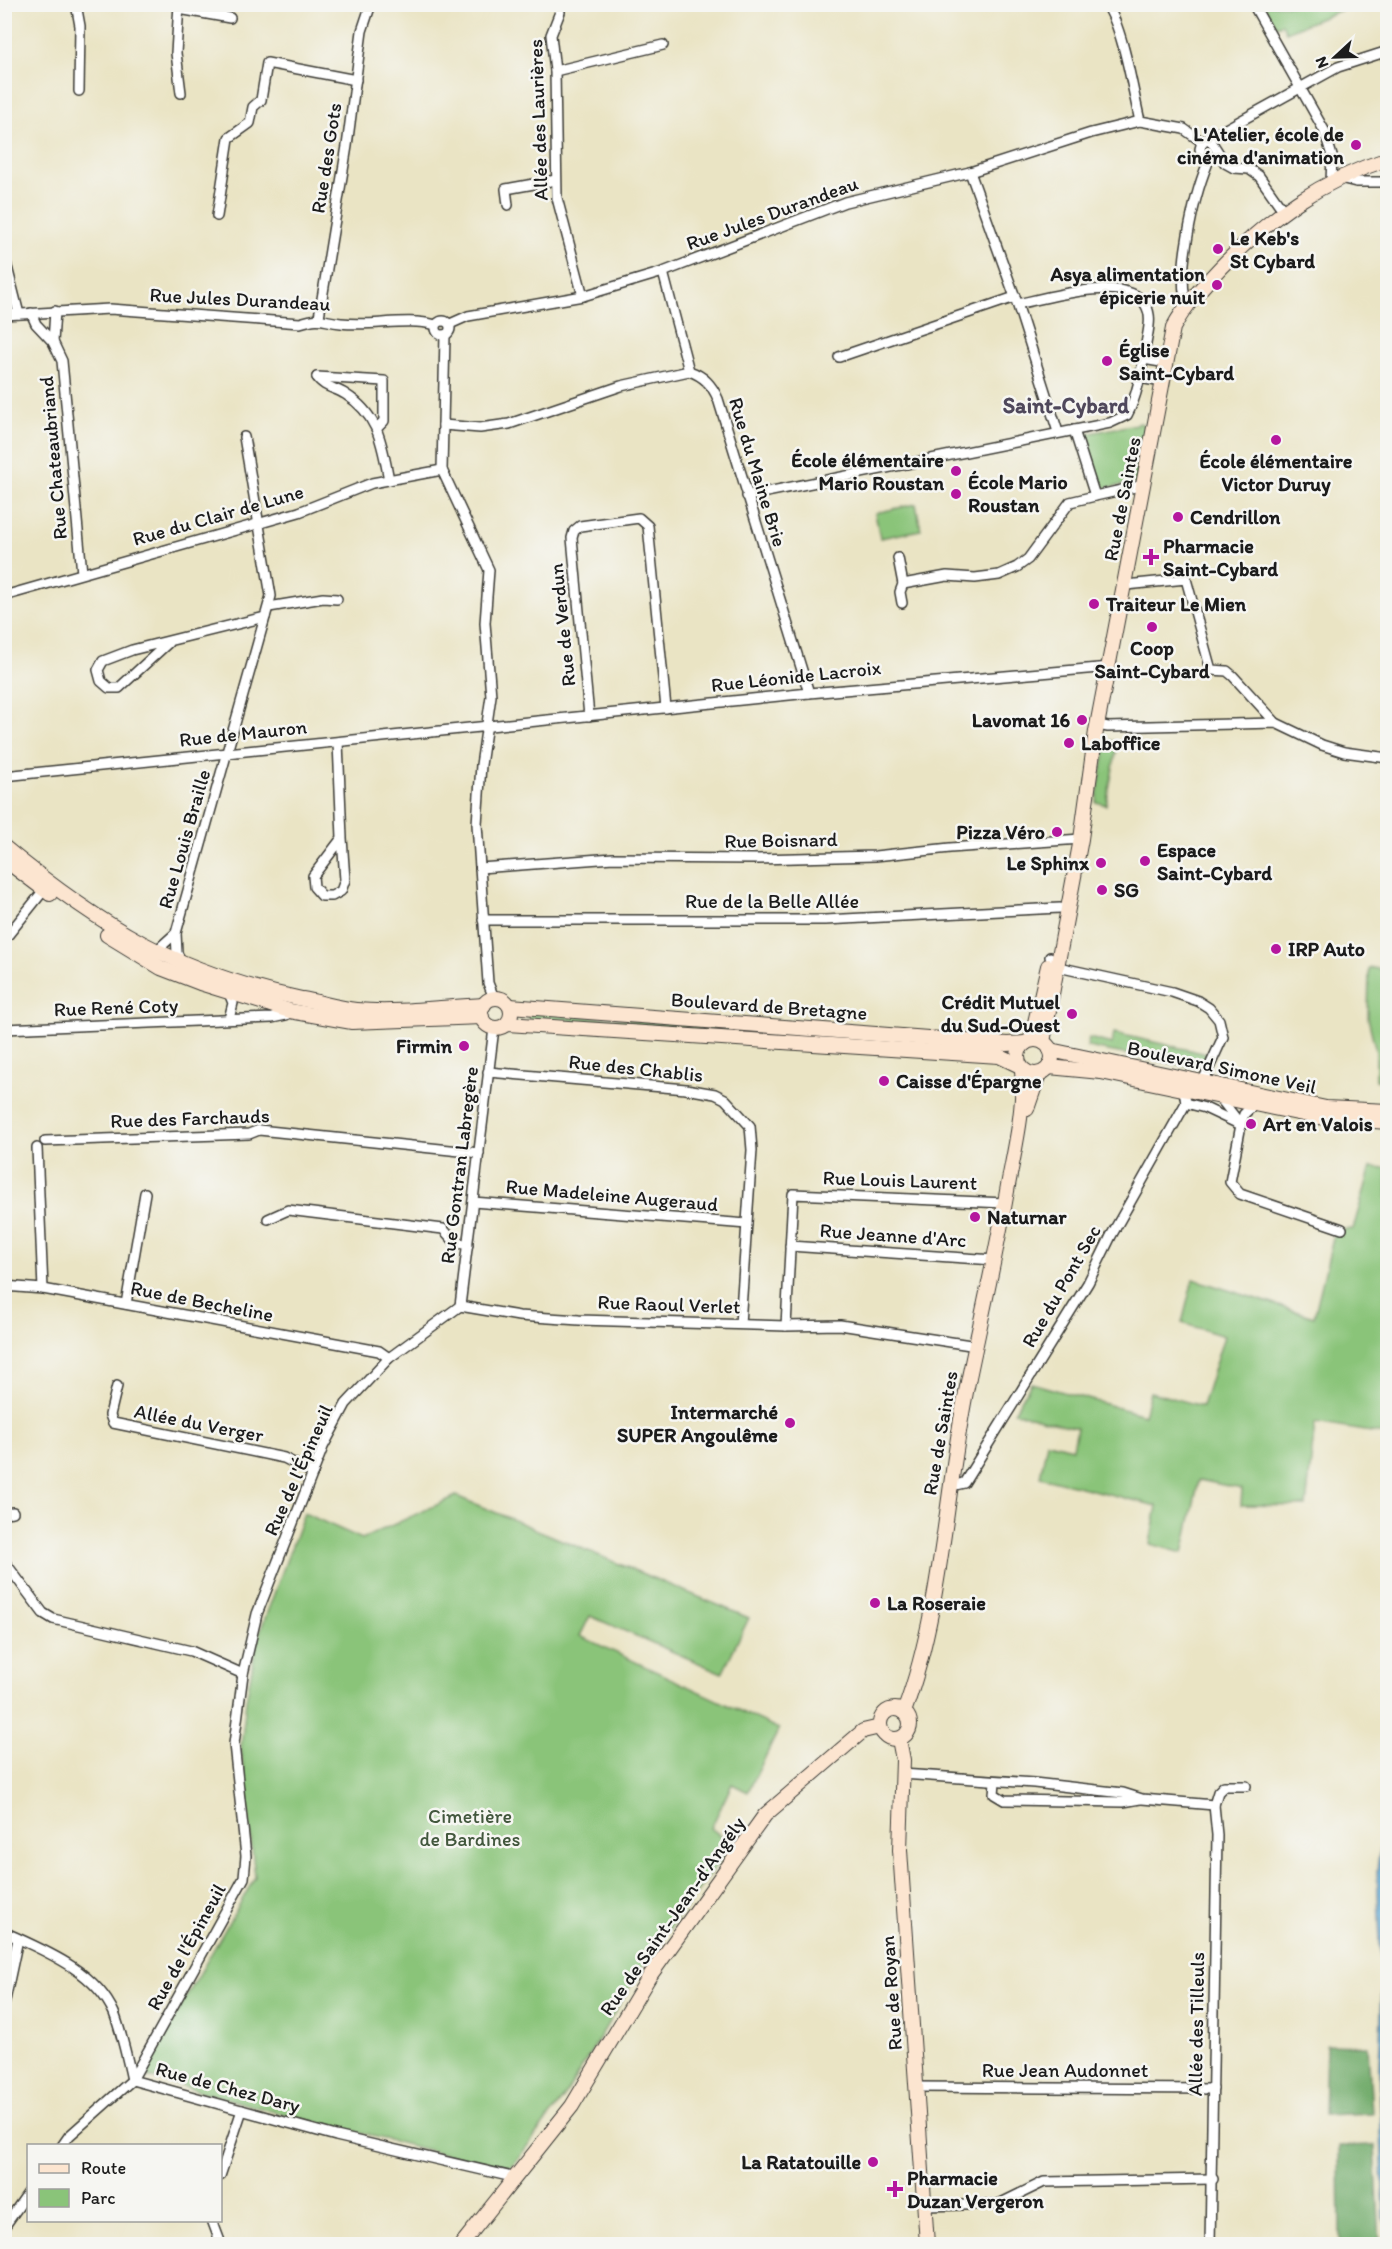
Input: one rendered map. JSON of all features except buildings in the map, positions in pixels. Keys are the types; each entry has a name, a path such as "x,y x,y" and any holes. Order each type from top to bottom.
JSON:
{"main road":[{"name":"Rue de Saintes","path":"1037,1044 1084,809 1173,328 1206,283 1256,231 1283,210 1339,179 1388,159"},
{"name":"Rue de Saintes","path":"1054,962 1060,908 1078,838"},
{"path":"4,847 76,905 114,929 182,963 255,988 354,1010 486,1007"},
{"path":"4,858 69,911 161,968 229,993 290,1011 352,1022 486,1007 503,1000 510,1006 511,1015 500,1026 486,1024 486,1007"},
{"name":"Boulevard de Bretagne","path":"510,1006 1007,1044 1037,1044"},
{"name":"Boulevard de Bretagne","path":"500,1026 999,1056 1021,1068 1044,1071"},
{"name":"Rue de Saintes","path":"904,1712 918,1675 924,1646 951,1486 1014,1160 1023,1093 1018,1051 1037,1044"},
{"name":"Rue de Saintes","path":"1014,1160 1044,1071 1052,1058 1037,1044"},
{"name":"Boulevard Simone Veil","path":"1037,1044 1202,1083 1326,1108 1385,1116"},
{"name":"Boulevard Simone Veil","path":"1044,1071 1101,1072 1185,1097 1220,1098 1333,1119 1385,1116"},
{"path":"895,1709 904,1712 910,1725 907,1733 899,1738 889,1738 880,1727 881,1718 887,1711 895,1709"},
{"name":"Rue de Saint-Jean-d'Angély","path":"462,2244 517,2178 572,2106 648,1977 765,1815 863,1731 880,1727"},
{"name":"Rue de Royan","path":"899,1738 903,1760 900,1850 927,2244"}],"street":[{"path":"76,4 80,26 79,91"},
{"name":"Rue des Gots","path":"319,317 362,31 371,4"},
{"path":"1106,4 1121,44 1140,121 1184,129 1205,140 1218,156 1234,168 1249,169 1259,176 1283,210"},
{"path":"1253,4 1324,130 1339,179"},
{"path":"182,93 176,53 179,7 230,18"},
{"name":"Allée des Laurières","path":"560,12 551,35 555,71 556,180 567,242 582,296"},
{"path":"555,71 625,57 663,45"},
{"path":"1207,165 1200,149 1205,140 1338,67 1388,51"},
{"path":"217,216 229,138 250,123 253,107 261,100 267,63 356,80"},
{"name":"Rue Jules Durandeau","path":"450,324 468,316 582,296 663,272 845,202 970,172 1090,133 1140,121"},
{"path":"1188,307 1182,284 1188,241 1202,176 1207,165 1218,156"},
{"path":"1332,156 1339,179"},
{"path":"1366,167 1373,177 1384,182"},
{"path":"970,172 1016,301 1058,432"},
{"path":"1339,179 1356,182 1384,182"},
{"path":"508,205 506,189 556,180"},
{"path":"4,255 19,314"},
{"path":"443,425 480,428 509,424 621,386 689,371 663,272"},
{"path":"747,496 1121,420 1131,407 1150,321 1140,298 1101,289 1082,290 1016,301 839,357"},
{"name":"Rue Jules Durandeau","path":"4,315 110,309 300,322 319,317 342,323 421,321 436,325"},
{"name":"Rue Chateaubriand","path":"54,342 55,311"},
{"name":"Rue Chateaubriand","path":"31,313 36,324 54,342 62,362 82,573"},
{"path":"445,335 439,334 436,325 443,320 450,324 449,332 445,335 442,470 489,570 485,623 491,696 477,824 488,983 486,1007"},
{"path":"1143,359 1167,363"},
{"name":"Rue du Maine Brie","path":"689,371 699,374 713,388 809,693"},
{"path":"378,427 384,421 384,381 317,377 351,398 378,427 389,480"},
{"path":"1139,378 1163,382"},
{"path":"1074,430 1095,496"},
{"path":"244,437 271,596 269,607 323,598 337,599"},
{"name":"Rue du Clair de Lune","path":"4,596 299,512 372,483 442,470"},
{"path":"903,584 946,576 975,578 999,575 1028,559 1070,502 1144,485"},
{"name":"Rue de Verdun","path":"590,716 572,538 574,531 580,526 639,519 648,526 666,708"},
{"path":"898,558 903,584 900,592 902,603"},
{"path":"1126,585 1186,579 1211,670 1227,671 1276,723 1322,746 1344,752 1388,758"},
{"name":"Rue Louis Braille","path":"182,963 177,953 176,933 269,607"},
{"path":"168,643 119,688 109,688 101,681 98,670 103,661 132,650 168,643 265,617"},
{"name":"Rue Léonide Lacroix","path":"486,727 809,693 1110,667"},
{"path":"1098,725 1108,727 1276,723"},
{"name":"Rue de Mauron","path":"4,776 486,727"},
{"path":"338,742 345,880 342,891 332,896 322,897 314,887 313,876 342,838"},
{"name":"Rue Boisnard","path":"480,868 613,858 757,859 875,856 1078,838"},
{"path":"4,940 44,890"},
{"name":"Rue de la Belle Allée","path":"483,920 825,920 1060,908"},
{"name":"Rue Louis Braille","path":"156,951 176,933"},
{"path":"1054,962 1172,992 1198,1001 1209,1008 1219,1020 1223,1037 1202,1083"},
{"path":"229,993 233,1003 229,1019"},
{"name":"Rue René Coty","path":"4,1029 272,1017 286,1015 290,1011"},
{"name":"Rue Gontran Labregère","path":"460,1306 488,1072 500,1026"},
{"name":"Rue des Chablis","path":"488,1072 686,1089 715,1094 725,1099 750,1126 752,1150 740,1324"},
{"path":"1185,1097 1241,1125"},
{"name":"Rue du Pont Sec","path":"951,1486 964,1482 1088,1283 1185,1097"},
{"path":"1220,1098 1241,1125"},
{"path":"1254,1105 1244,1114 1241,1125 1230,1182 1232,1187 1240,1194 1342,1229"},
{"name":"Rue des Farchauds","path":"43,1289 41,1144 249,1134 259,1130 479,1153"},
{"path":"126,1304 145,1193"},
{"name":"Rue Louis Laurent","path":"790,1246 793,1194 1006,1203"},
{"name":"Rue Madeleine Augeraud","path":"473,1202 747,1224"},
{"path":"268,1219 288,1210 432,1228 443,1230 455,1242 468,1245"},
{"path":"786,1326 790,1246"},
{"name":"Rue Jeanne d'Arc","path":"790,1246 994,1260"},
{"name":"Rue de Becheline","path":"4,1286 43,1289 379,1351 389,1358"},
{"path":"389,1358 460,1306"},
{"name":"Rue Raoul Verlet","path":"460,1306 519,1316 786,1326 840,1325 977,1346"},
{"name":"Rue de l'Épineuil","path":"63,2144 132,2079 244,1878 246,1856 234,1744 243,1674 256,1614 333,1426 346,1404 389,1358"},
{"name":"Allée du Verger","path":"117,1386 110,1415 111,1421 116,1424 284,1458 313,1473"},
{"path":"4,1561 43,1613 52,1619 191,1651 243,1674"},
{"path":"902,1774 994,1782 1004,1780 1112,1791 1142,1799 1214,1805 1218,1792 1224,1786 1246,1786"},
{"path":"994,1782 994,1794 1004,1800 1123,1802 1142,1799"},
{"name":"Allée des Tilleuls","path":"1210,2244 1213,2179 1217,1835 1214,1805"},
{"name":"Rue de Chez Dary","path":"4,1932 75,1969 108,2001 121,2035 132,2079 336,2136 517,2178"},
{"path":"4,2005 18,1939"},
{"name":"Rue Jean Audonnet","path":"916,2088 1213,2089"},
{"path":"222,2170 242,2110"},
{"path":"925,2206 999,2204 1044,2182 1213,2179"},
{"path":"4,2227 27,2194"},
{"path":"213,2222 221,2244"}],"green space":[{"path":"1264,5 1354,5 1286,32 1282,24 1276,26"},
{"path":"1141,423 1146,428 1135,483 1099,489 1083,440 1086,434"},
{"path":"916,504 921,530 880,538 875,513"},
{"path":"1107,740 1118,742 1106,805 1096,802"},
{"path":"1369,968 1387,969 1387,1082 1376,1080 1376,1052 1368,1018"},
{"path":"528,1012 998,1049 528,1019"},
{"path":"1114,1033 1207,1054 1202,1062 1191,1067 1087,1047 1089,1038 1112,1044"},
{"path":"1371,1167 1387,1168 1388,1415 1384,1434 1315,1423 1306,1506 1241,1505 1242,1489 1199,1480 1183,1553 1150,1544 1157,1506 1040,1477 1047,1442 1073,1448 1077,1428 1014,1412 1031,1383 1144,1415 1150,1392 1202,1406 1224,1336 1182,1323 1193,1279 1314,1317 1335,1230 1353,1229"},
{"name":"Cimetière de Bardines","path":"456,1496 749,1618 722,1673 590,1616 580,1636 779,1729 748,1792 732,1784 711,1828 732,1845 646,1960 563,2099 513,2165 505,2169 271,2111 148,2077 145,2069 255,1877 241,1748 246,1700 258,1637 304,1513 362,1539"},
{"path":"1326,2045 1368,2046 1372,2113 1324,2115"},
{"path":"1375,2145 1380,2244 1340,2244 1339,2146"}],"water":[{"path":"1387,1703 1387,1736 1381,1720 1382,1711"},
{"path":"1387,1736 1387,2225 1384,2219 1379,2068 1382,1989 1377,1871 1385,1803"}],"place":[{"name":"L'Atelier, école de cinéma d'animation","path":"1356,145"},
{"name":"Le Keb's St Cybard","path":"1218,249"},
{"name":"Asya alimentation épicerie nuit","path":"1217,285"},
{"name":"Église Saint-Cybard","path":"1107,361"},
{"name":"École élémentaire Victor Duruy","path":"1276,440"},
{"name":"École élémentaire Mario Roustan","path":"956,471"},
{"name":"École Mario Roustan","path":"956,494"},
{"name":"Cendrillon","path":"1178,517"},
{"name":"Pharmacie Saint-Cybard","path":"1151,557"},
{"name":"Traiteur Le Mien","path":"1094,604"},
{"name":"Coop Saint-Cybard","path":"1152,627"},
{"name":"Lavomat 16","path":"1082,720"},
{"name":"Laboffice","path":"1069,743"},
{"name":"Pizza Véro","path":"1057,832"},
{"name":"Espace Saint-Cybard","path":"1145,861"},
{"name":"Le Sphinx","path":"1101,863"},
{"name":"SG","path":"1102,890"},
{"name":"IRP Auto","path":"1276,949"},
{"name":"Crédit Mutuel du Sud-Ouest","path":"1072,1014"},
{"name":"Firmin","path":"464,1046"},
{"name":"Caisse d'Épargne","path":"884,1081"},
{"name":"Art en Valois","path":"1251,1124"},
{"name":"Naturnar","path":"975,1217"},
{"name":"Intermarché SUPER Angoulême","path":"790,1423"},
{"name":"La Roseraie","path":"875,1603"},
{"name":"La Ratatouille","path":"873,2162"},
{"name":"Pharmacie Duzan Vergeron","path":"895,2189"}],"district":[{"name":"Saint-Cybard","path":"1066,405"}]}
